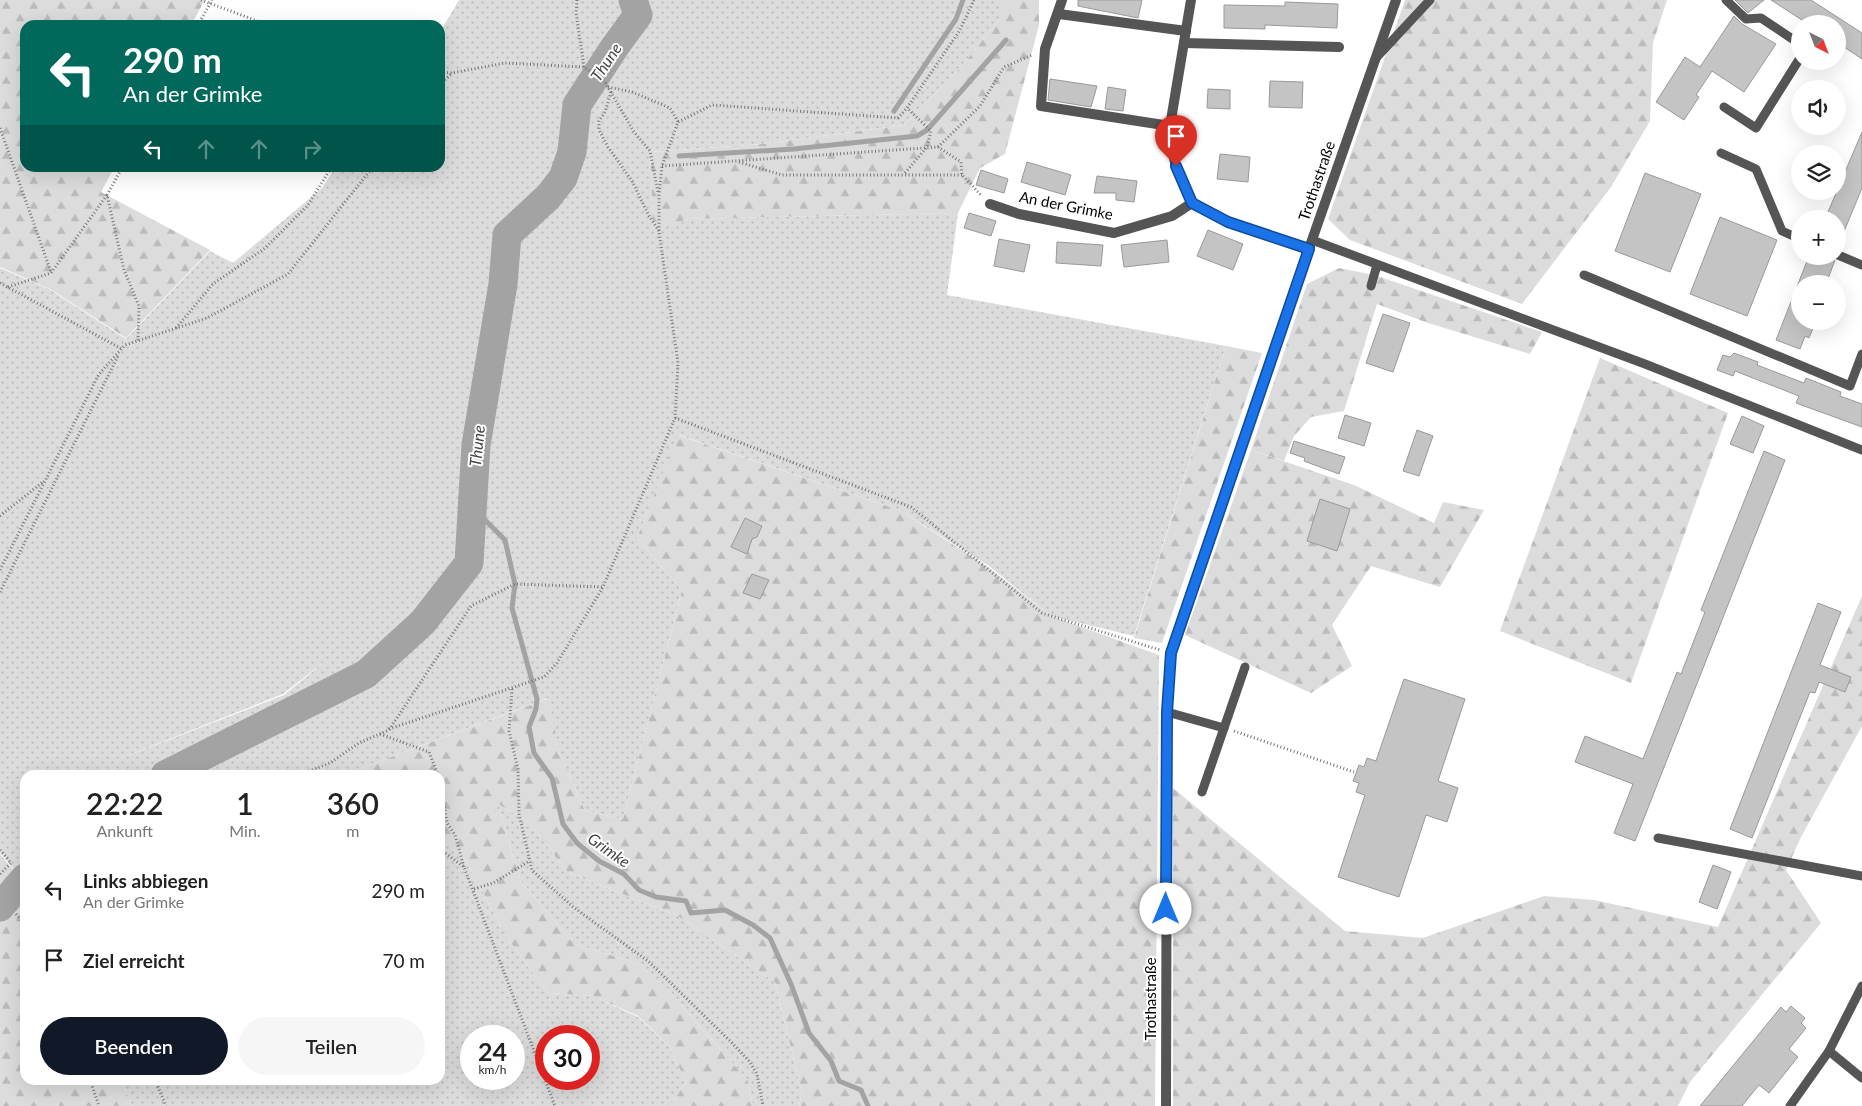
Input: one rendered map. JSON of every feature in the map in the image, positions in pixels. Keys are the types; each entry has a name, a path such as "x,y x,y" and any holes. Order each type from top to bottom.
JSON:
{"street":[{"path":"1062,0 1045,49 1041,106 1170,126"},
{"path":"1191,0 1170,126 1170,143 1176,166 1192,203 1228,222 1310,244"},
{"name":"Trothastraße","path":"1166,1106 1167,712 1171,653 1310,244 1396,0"},
{"path":"1058,14 1186,31"},
{"path":"1185,43 1339,47"},
{"name":"An der Grimke","path":"990,204 1019,214 1114,232 1172,216 1192,203"}],"lane":[{"path":"1376,59 1430,0"},
{"path":"1726,0 1746,19 1761,18 1791,38"},
{"path":"1724,107 1756,128 1792,70"},
{"path":"1721,153 1756,169 1782,231 1791,235"},
{"path":"1310,244 1377,265 1645,364 1862,450"},
{"path":"1846,258 1862,265"},
{"path":"1371,286 1377,265"},
{"path":"1584,275 1850,386 1862,354"},
{"path":"1202,792 1245,667"},
{"path":"1167,712 1224,728"},
{"path":"1658,838 1862,876"},
{"path":"1790,1106 1829,1051 1862,986"},
{"path":"1829,1051 1862,1078"}],"path":[{"path":"200,0 211,2 256,20"},
{"path":"577,0 576,13 584,66"},
{"path":"312,770 330,763 359,743 379,734 544,677 557,663 603,587 675,418 678,363 659,232 659,195 662,166 678,122 712,105 898,118 907,108 960,30 974,0"},
{"path":"201,20 211,2"},
{"path":"938,147 980,106 1004,67 1045,49"},
{"path":"445,72 505,62 584,66 605,82 634,132 650,152 659,195"},
{"path":"445,80 452,72"},
{"path":"608,87 632,92 670,108 678,122"},
{"path":"611,92 605,112 599,121 599,130 608,147 632,180 659,232"},
{"path":"905,174 927,147 931,131 907,108"},
{"path":"0,128 51,273"},
{"path":"662,166 938,147 961,162 962,175 990,204"},
{"path":"735,161 782,175 962,175"},
{"path":"8,287 51,273 107,195 120,172"},
{"path":"175,328 213,284 266,248 292,222 308,205 329,172"},
{"path":"0,570 99,374 122,349 138,341 207,318 288,274 369,172"},
{"path":"107,195 124,270 138,306 138,341"},
{"path":"0,283 122,349"},
{"path":"0,592 122,349"},
{"path":"675,418 911,508 1042,612 1171,653"},
{"path":"0,516 46,480"},
{"path":"389,730 471,606 515,584 603,587"},
{"path":"512,689 509,731 518,769 519,814 528,862 532,870 573,907 648,961 749,1061 757,1074 763,1106"},
{"path":"1224,728 1354,772"},
{"path":"379,734 428,752 436,770"},
{"path":"445,810 447,823 455,835 464,867 474,889 555,1106"},
{"path":"0,850 11,863 0,874"},
{"path":"445,854 464,867"},
{"path":"474,889 493,883 528,862"},
{"path":"16,914 20,918"},
{"path":"92,1085 100,1106"},
{"path":"157,1085 166,1106"}],"green space":[{"path":"0,0 205,0 194,20 20,20 20,172 112,172 101,192 210,250 126,338 50,289 0,267"},
{"path":"459,0 1000,0 1000,19 959,69 904,125 762,144 650,152 653,229 688,219 958,213 947,295 1226,346 1134,636 1051,616 989,566 899,510 679,435 637,538 682,590 623,819 585,811 559,752 548,698 356,770 20,770 20,877 0,852 0,268 49,289 126,339 210,251 233,263 322,188 332,172 445,172 445,24","holes":["329,658 284,695 109,763 283,694"]},
{"path":"1000,0 1039,0 1039,25 1005,154 980,168 958,213 688,219 653,230 650,152 762,144 904,125 959,69 1000,19"},
{"path":"1405,0 1667,0 1653,43 1650,121 1611,187 1522,304 1350,240 1328,219"},
{"path":"1339,268 1374,275 1542,332 1530,354 1428,323 1377,304 1344,411 1311,417 1294,436 1284,461 1251,450 1307,284"},
{"path":"1226,346 1262,353 1162,643 1134,638"},
{"path":"1600,358 1728,413 1631,683 1500,631"},
{"path":"678,435 899,510 988,567 1051,616 1159,655 1155,1106 799,1106 802,1093 775,982 678,916 567,872 529,822 498,804 521,881 574,944 637,963 669,991 748,1081 753,1106 670,1106 686,1082 670,1047 638,1016 593,996 548,993 508,939 463,856 445,844 445,770 356,770 549,698 559,752 585,811 623,819 682,590 637,538"},
{"path":"1251,450 1354,485 1434,523 1443,502 1484,510 1440,587 1371,566 1332,625 1352,666 1311,693 1185,635"},
{"path":"1862,596 1862,726 1801,837 1786,870 1821,923 1690,1082 1678,1106 1173,1106 1173,788 1345,931 1423,938 1544,896 1594,900 1718,927"},
{"path":"498,804 529,822 567,872 678,916 775,982 802,1093 799,1106 753,1106 748,1081 669,991 637,963 574,944 521,881"},
{"path":"445,844 463,856 508,939 548,993 593,996 638,1017 670,1047 686,1082 670,1106 132,1106 123,1085 445,1085"},
{"path":"0,854 20,878 20,1085 123,1085 132,1106 0,1106"}],"building":[{"path":"1078,0 1142,0 1138,18 1078,6"},
{"path":"1735,0 1764,0 1748,13"},
{"path":"1771,0 1811,0 1834,15 1794,15"},
{"path":"1285,2 1338,4 1337,28 1265,25 1265,29 1224,28 1224,5 1285,6"},
{"path":"1734,16 1742,24 1776,44 1744,92 1712,71 1696,95 1699,97 1684,120 1656,102 1685,57 1700,67"},
{"path":"1846,23 1862,33 1862,59 1846,48"},
{"path":"1050,79 1097,86 1091,107 1048,100"},
{"path":"1270,81 1303,82 1302,108 1269,107"},
{"path":"1108,87 1126,90 1123,111 1105,109"},
{"path":"1208,89 1230,90 1230,109 1207,108"},
{"path":"1862,132 1862,188 1846,227 1846,210 1829,210 1833,200 1846,200 1846,170"},
{"path":"1220,154 1250,157 1248,182 1217,179"},
{"path":"1027,162 1071,175 1065,195 1021,182"},
{"path":"981,170 1008,179 1004,193 976,185"},
{"path":"1645,173 1701,194 1670,272 1615,251"},
{"path":"1097,176 1137,181 1134,202 1116,200 1116,193 1094,193"},
{"path":"969,213 996,221 991,236 964,228"},
{"path":"1720,217 1777,240 1747,316 1690,294"},
{"path":"1208,230 1243,244 1233,270 1197,256"},
{"path":"999,239 1030,245 1024,272 994,266"},
{"path":"1167,240 1169,262 1124,267 1121,245"},
{"path":"1057,242 1103,245 1101,266 1056,263"},
{"path":"1805,265 1833,265 1829,275 1802,275"},
{"path":"1791,302 1791,330 1812,330 1809,338 1805,336 1800,349 1776,340"},
{"path":"1383,314 1410,323 1393,372 1366,363"},
{"path":"1734,353 1758,362 1757,365 1804,383 1806,378 1841,392 1840,396 1862,404 1862,427 1796,403 1799,396 1735,371 1733,376 1717,370 1723,355 1730,357"},
{"path":"1345,415 1371,423 1364,446 1338,438"},
{"path":"1742,416 1764,426 1753,453 1730,444"},
{"path":"1417,430 1433,436 1419,476 1403,471"},
{"path":"1294,441 1345,457 1339,474 1304,461 1305,458 1290,453"},
{"path":"1764,451 1785,460 1635,841 1614,833 1633,784 1575,762 1585,736 1643,759 1677,672 1681,674 1705,612 1701,610"},
{"path":"1320,499 1350,509 1337,551 1307,541"},
{"path":"745,518 762,526 757,537 752,539 747,554 731,547"},
{"path":"752,574 769,580 760,599 743,593"},
{"path":"1818,603 1841,612 1820,665 1851,677 1845,692 1819,682 1815,693 1810,692 1752,838 1730,829"},
{"path":"1404,679 1465,699 1438,781 1458,788 1447,822 1426,815 1399,897 1338,877 1365,795 1356,792 1359,783 1353,781 1359,765 1364,767 1367,758 1376,761"},
{"path":"1713,865 1731,872 1717,909 1699,902"},
{"path":"1791,1006 1805,1018 1801,1023 1806,1028 1789,1049 1798,1057 1769,1093 1759,1085 1742,1106 1700,1106 1781,1007 1786,1012"}],"waterway":[{"name":"Thune","path":"175,770 366,674 423,622 469,563 476,445 503,284 507,235 548,197 563,178 572,152 577,105 638,15 633,0"},
{"path":"894,111 956,19 963,0"},
{"path":"679,156 794,149 917,136 927,130 1006,40"},
{"name":"Grimke","path":"471,506 505,540 515,584 512,608 537,699 536,709 529,727 534,753 552,778 563,824 577,843 599,861 624,874 639,890 656,897 686,901 691,913 725,910 753,925 770,938 791,984 809,1033 831,1061 839,1081 861,1090 868,1106"},
{"name":"Thune","path":"0,907 20,884"}],"route":[{"path":"1166,909 1167,712 1171,653 1309,249 1228,222 1192,203 1176,166"}]}
